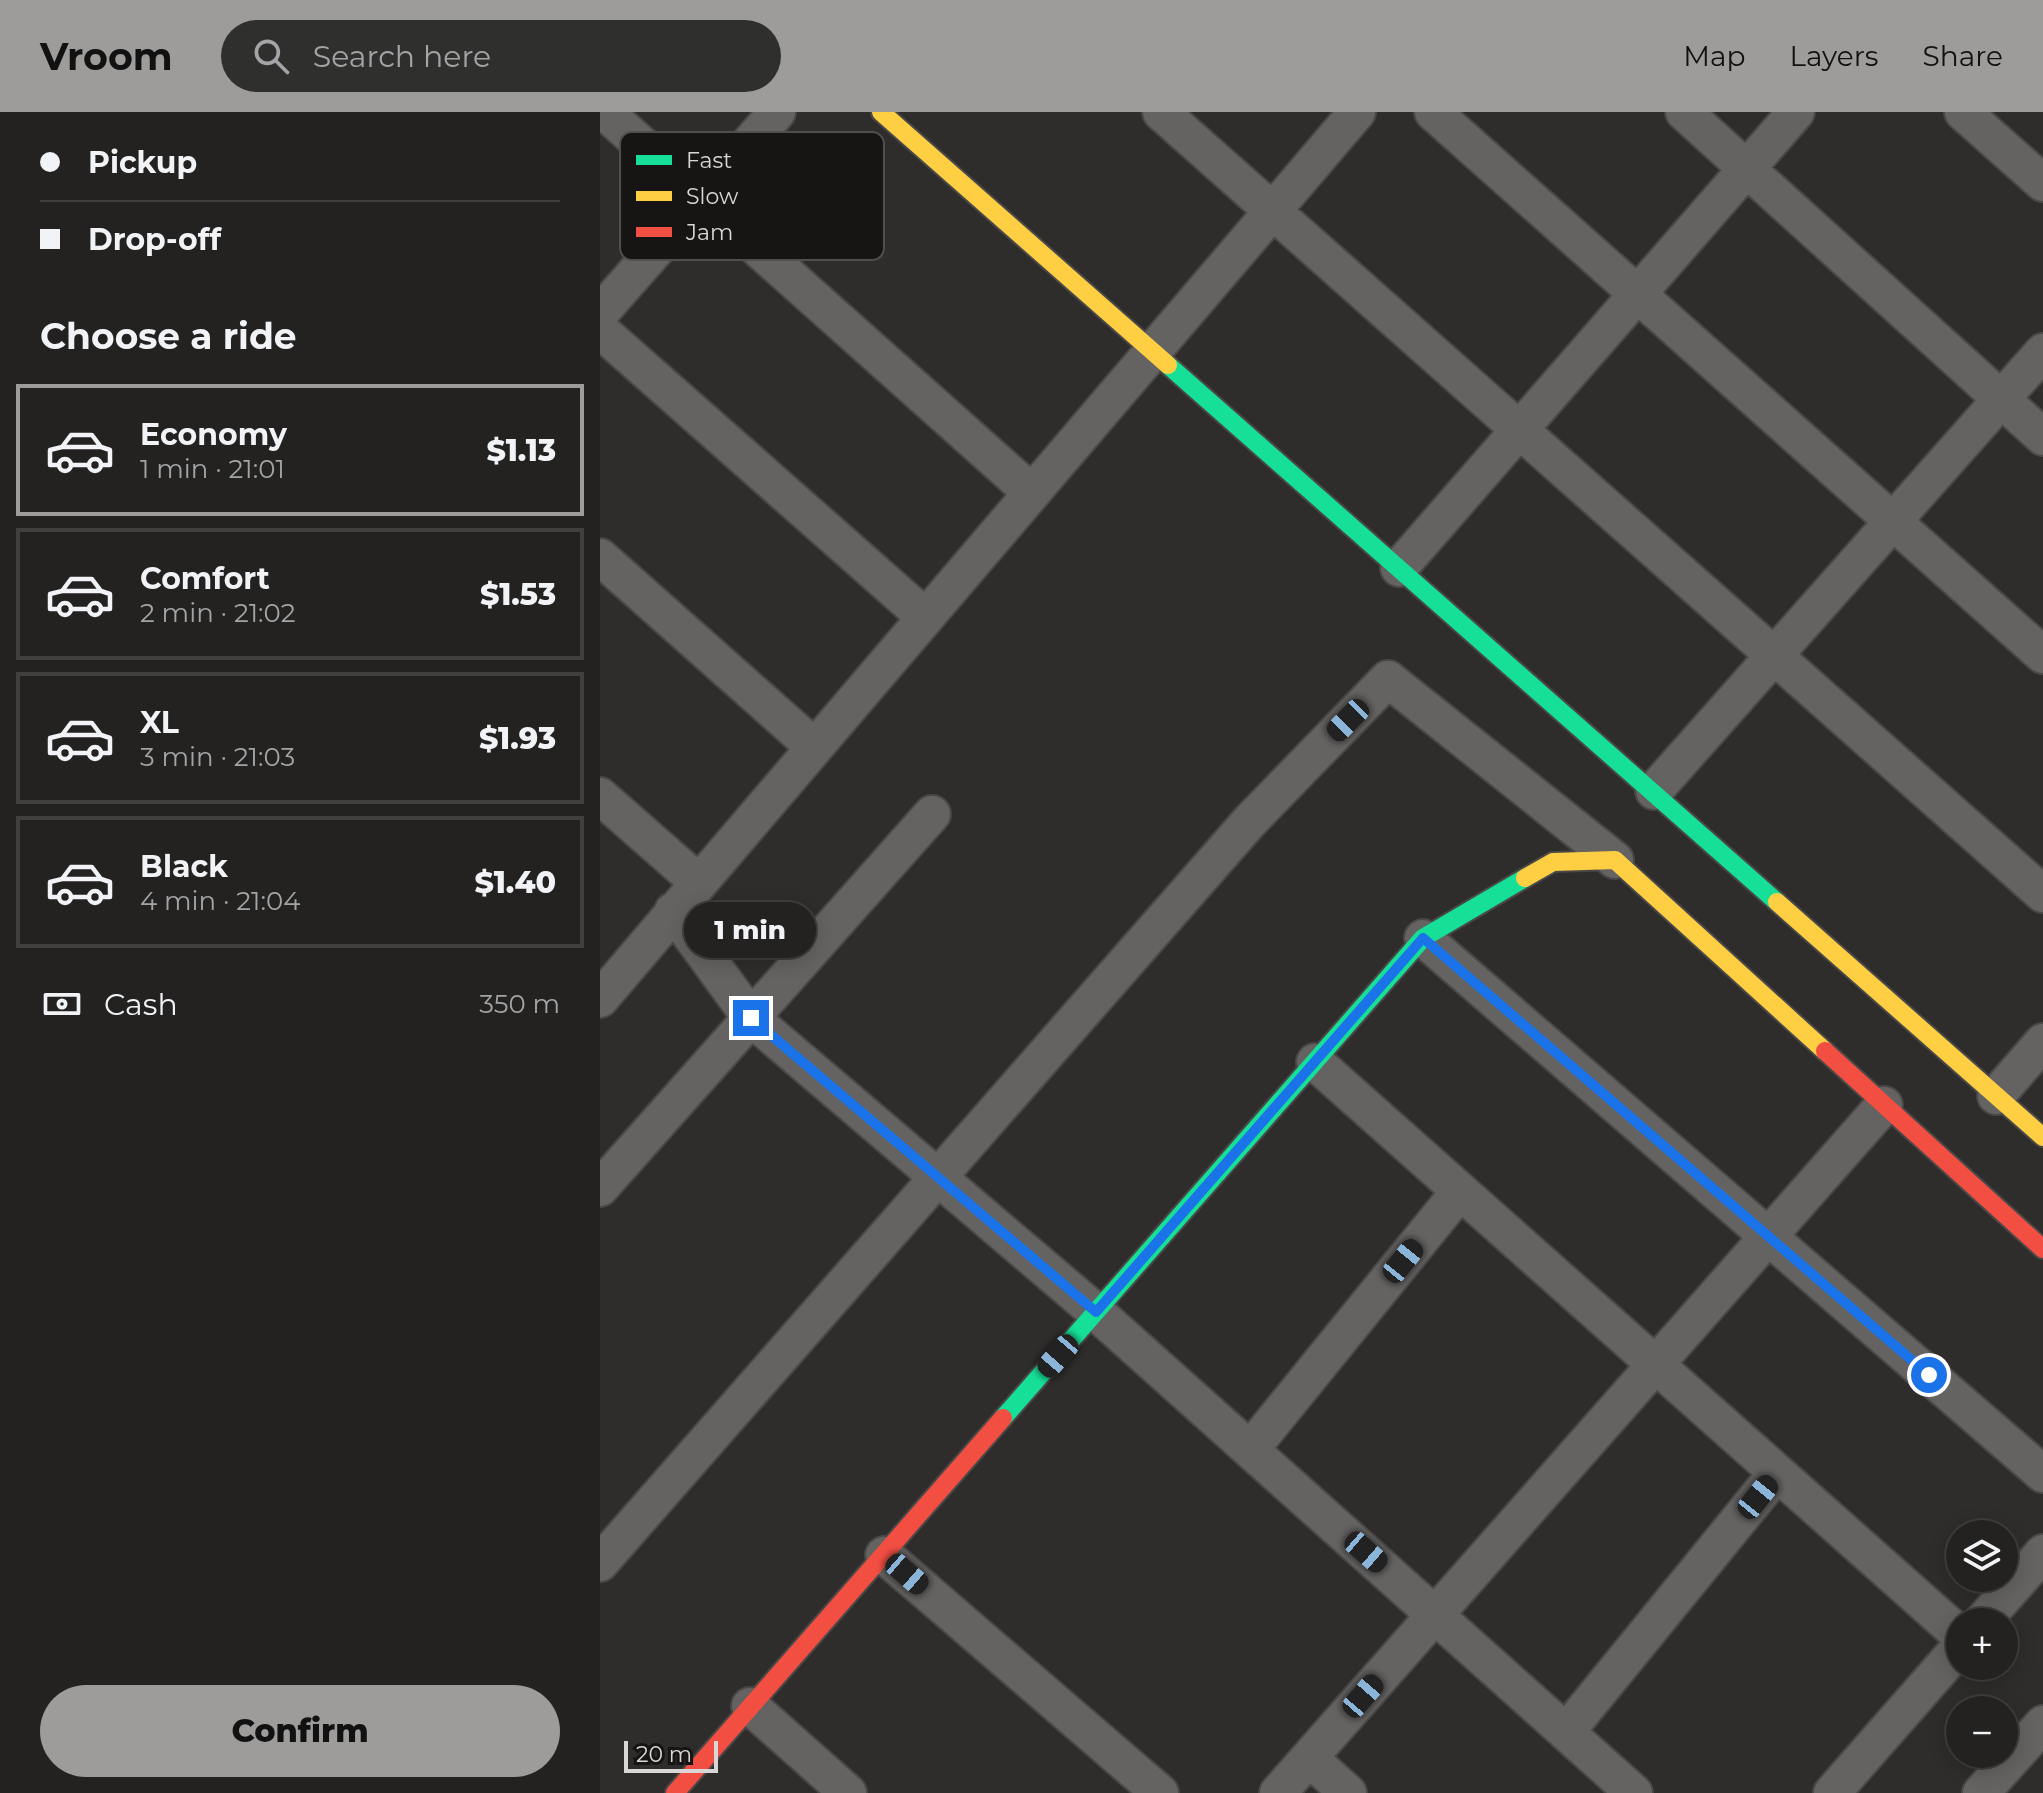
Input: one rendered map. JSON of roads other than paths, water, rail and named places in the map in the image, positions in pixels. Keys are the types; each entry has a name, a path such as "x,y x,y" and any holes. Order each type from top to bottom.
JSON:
{"street":[{"path":"605,112 628,132"},
{"path":"760,132 777,112"},
{"path":"881,112 2043,1137"},
{"path":"1161,112 2043,894"},
{"path":"600,999 1357,112"},
{"path":"1433,112 2043,655"},
{"path":"1684,112 2043,437"},
{"path":"1399,568 1796,112"},
{"path":"1963,112 2043,183"},
{"path":"600,313 647,260"},
{"path":"771,260 1031,492"},
{"path":"600,330 924,616"},
{"path":"1654,791 2043,352"},
{"path":"600,557 813,746"},
{"path":"600,1563 1249,822 1388,679 1615,860 2043,1249"},
{"path":"600,796 698,882"},
{"path":"600,1188 932,814"},
{"path":"675,1793 1423,938 1553,862 1615,860"},
{"path":"673,911 751,1018 1096,1312 1436,1613 1566,1732 1620,1789"},
{"path":"1423,938 2043,1474"},
{"path":"1996,1096 2043,1042"},
{"path":"1315,1062 1946,1623"},
{"path":"1278,1793 1884,1105"},
{"path":"1250,1450 1460,1191"},
{"path":"1566,1732 1777,1473"},
{"path":"1994,1608 2043,1553"},
{"path":"884,1555 1160,1793"},
{"path":"1832,1793 1946,1663"},
{"path":"750,1706 848,1793"},
{"path":"1981,1793 2043,1724"},
{"path":"1309,1758 1348,1793"}]}
